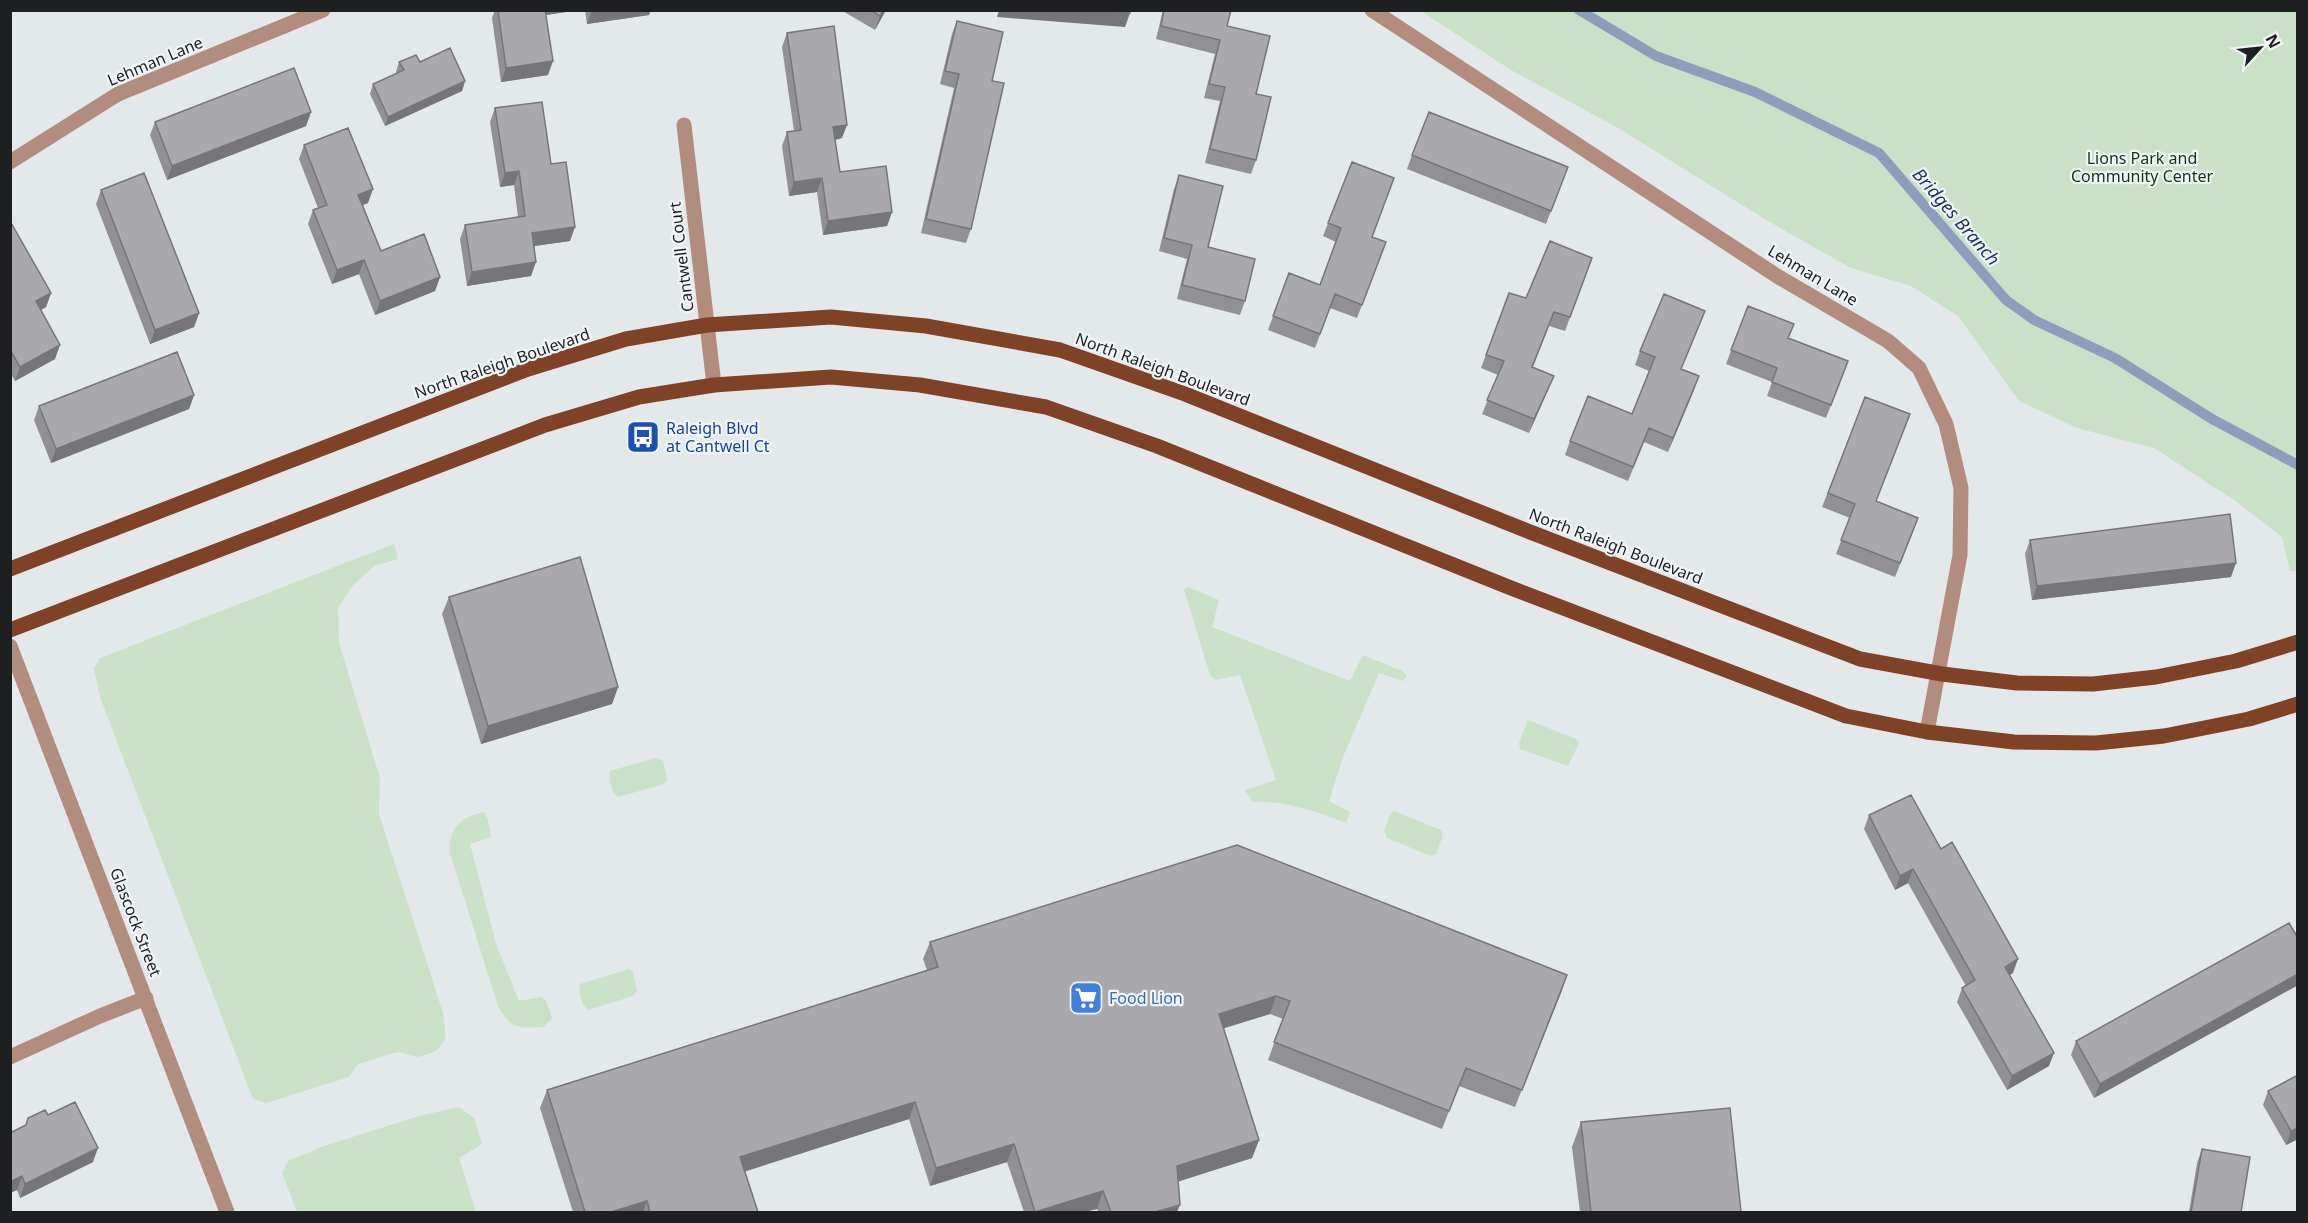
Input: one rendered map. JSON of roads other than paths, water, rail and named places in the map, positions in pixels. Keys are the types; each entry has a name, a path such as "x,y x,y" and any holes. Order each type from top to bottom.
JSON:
{"main road":[{"name":"North Raleigh Boulevard","path":"10,569 528,369 626,339 707,325 831,317 926,326 1060,350 1185,394 1530,532 1860,659 1937,673 2017,683 2093,684 2156,677 2236,661 2298,642"},
{"path":"10,630 545,425 639,397 714,385 831,377 920,385 1046,408 1157,446 1511,588 1846,716 1927,732 2014,742 2096,743 2164,736 2249,719 2298,704"}],"street":[{"name":"Lehman Lane","path":"10,162 118,94 323,10"},
{"name":"Lehman Lane","path":"1371,10 1776,276 1888,341 1918,368 1946,424 1961,488 1960,555 1927,732"},
{"name":"Cantwell Court","path":"684,125 714,385"},
{"name":"Glascock Street","path":"10,646 227,1212"},
{"path":"10,1057 146,998"}],"waterway":[{"name":"Bridges Branch","path":"1579,10 1656,56 1755,92 1879,153 2006,300 2034,320 2115,358 2212,419 2298,465"}],"place":[{"name":"Raleigh Blvd at Cantwell Ct","path":"643,437"},
{"name":"Food Lion","path":"1086,998"}],"park label":[{"name":"Lions Park and Community Center","path":"2142,167"}]}
